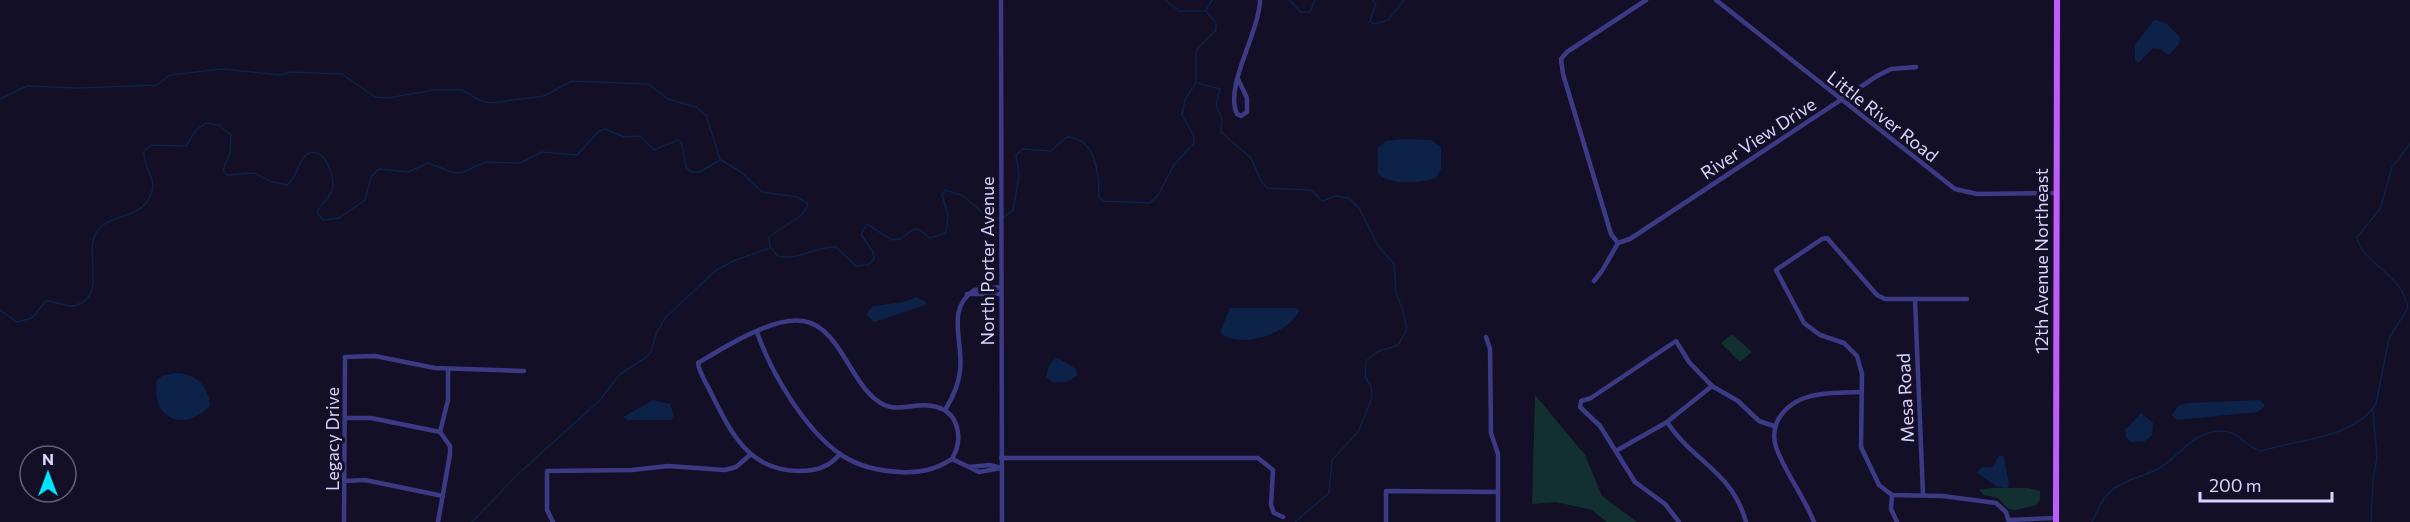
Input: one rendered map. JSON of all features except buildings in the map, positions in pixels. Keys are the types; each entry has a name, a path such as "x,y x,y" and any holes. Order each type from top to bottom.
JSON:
{"main road":[{"name":"12th Avenue Northeast","path":"2056,520 2057,0"}],"street":[{"name":"North Porter Avenue","path":"1001,0 1002,522"},
{"path":"1238,79 1248,103 1247,112 1241,116 1237,114 1233,103 1238,79 1257,25 1260,0"},
{"path":"1594,281 1618,243 1611,234 1563,74 1561,59 1567,52 1646,0"},
{"name":"Little River Road","path":"1716,0 1957,189 1977,194 2056,193"},
{"name":"River View Drive","path":"1618,243 1630,239 1884,72 1917,67"},
{"path":"1966,298 1915,300 1885,299 1876,296 1827,238 1778,268 1776,272 1804,323 1820,335 1852,349 1860,364 1861,447 1879,485 1892,495 1923,495 1996,503 2006,512 2009,521 2056,520"},
{"path":"945,410 958,385 961,368 957,314 968,294 985,287 1000,287"},
{"path":"968,294 1000,294"},
{"name":"Mesa Road","path":"1915,300 1923,495"},
{"path":"757,332 773,368 799,411 840,454 875,469 908,472 930,470 952,459 958,449 959,433 953,418 945,410 926,405 903,409 883,405 862,386 834,341 813,324 786,321 757,332 698,363 698,368 717,405 750,455 771,468 798,471 824,468 840,454"},
{"path":"1486,337 1490,349 1491,433 1498,453 1498,522"},
{"path":"1679,522 1665,504 1635,482 1600,426 1579,403 1674,341 1678,341 1689,362 1712,386 1738,401 1759,421 1774,426"},
{"name":"Legacy Drive","path":"344,522 345,357 375,356 448,369"},
{"path":"440,432 448,400 448,369 524,370"},
{"path":"1616,451 1667,422 1712,386"},
{"path":"1814,522 1776,446 1774,426 1790,405 1800,399 1828,393 1862,392"},
{"path":"346,418 371,418 440,432 450,446 450,454 438,522"},
{"path":"1667,422 1678,439 1713,467 1724,480 1739,502 1746,522"},
{"path":"553,522 547,510 547,471 632,470 668,465 725,470 736,466 750,455"},
{"path":"1001,458 1258,458 1273,470 1271,505 1274,513 1283,517"},
{"path":"952,459 969,467 990,465 1001,468"},
{"path":"345,481 364,480 443,496"},
{"path":"1386,522 1386,491 1498,492"},
{"path":"1892,495 1891,509 1897,522"}],"green space":[{"path":"1732,334 1752,352 1740,362 1721,343"},
{"path":"1535,395 1585,455 1602,496 1637,522 1607,522 1592,510 1556,502 1532,504"},
{"path":"2028,488 2040,491 2040,500 2036,505 2015,510 2008,509 1998,498 1984,495 1979,490"}],"water":[{"path":"2154,20 2166,23 2180,37 2179,44 2169,55 2160,49 2153,48 2138,63 2135,60 2135,45"},
{"path":"1431,140 1441,147 1441,169 1436,178 1398,182 1378,174 1378,148 1386,141"},
{"path":"916,297 926,302 925,305 874,322 866,314 873,306 904,302"},
{"path":"1230,308 1296,308 1299,310 1286,326 1275,332 1264,337 1239,340 1220,332"},
{"path":"1058,358 1076,369 1077,376 1066,382 1052,382 1046,377 1051,363"},
{"path":"174,373 189,375 200,382 207,392 210,406 190,419 171,418 164,412 156,393 157,380"},
{"path":"653,400 670,404 674,415 671,420 627,420 623,417"},
{"path":"2260,400 2265,406 2258,412 2177,420 2172,415 2178,406 2187,403"},
{"path":"2141,413 2153,423 2152,435 2145,441 2131,442 2126,437 2125,430"},
{"path":"1999,455 2004,457 2009,484 2007,488 1996,486 1977,473 1982,467 1993,467"}],"waterway":[{"path":"1165,0 1179,11 1205,11"},
{"path":"1206,10 1212,0"},
{"path":"1289,0 1301,12 1310,12 1315,0"},
{"path":"1372,0 1376,3 1370,21 1374,24 1388,20 1404,0"},
{"path":"721,160 741,172 762,192 797,197 807,203 807,208 800,216 769,237 770,247 778,256 793,257 828,247 836,247 856,266 868,265 874,259 873,252 861,234 867,224 892,240 900,239 914,229 920,230 930,238 946,233 948,216 942,194 946,190 963,196 989,218 1003,218 1013,210 1019,176 1016,155 1023,149 1051,151 1067,137 1077,139 1090,151 1097,169 1099,197 1103,201 1150,203 1158,195 1174,165 1194,143 1194,136 1182,115 1185,100 1196,82 1196,50 1216,30 1216,23 1206,11"},
{"path":"0,99 27,86 78,88 157,85 170,75 221,69 281,75 289,72 342,74 375,97 388,98 434,90 462,90 481,101 491,103 544,96 572,81 648,84 668,99 696,107 706,115 720,159"},
{"path":"1197,83 1220,89 1216,104 1222,120 1221,132 1251,158 1261,181 1267,188 1311,190 1322,201 1336,196 1349,198 1359,208 1379,247 1394,264 1396,293 1407,330 1398,345 1377,352 1366,361 1365,377 1371,386 1372,398 1358,432 1332,460 1329,493 1295,522"},
{"path":"0,310 17,322 32,318 46,301 73,306 86,300 93,283 92,251 96,233 106,223 141,208 151,195 153,188 144,151 151,145 186,146 196,130 206,123 219,125 231,135 230,152 223,170 227,175 254,173 272,182 287,185 307,154 313,152 324,158 331,171 333,185 331,193 317,213 323,220 339,218 365,200 371,177 379,169 408,172 428,163 454,173 463,172 486,162 520,163 542,152 577,155 598,132 605,129 624,137 640,136 654,150 678,140 682,144 686,167 691,172 700,172 720,160"},
{"path":"2092,522 2102,501 2116,487 2165,465 2202,435 2211,432 2228,432 2261,451 2324,436 2354,424 2366,416 2376,404 2389,338 2408,308 2398,286 2365,254 2357,237 2380,209 2392,167 2410,144"},
{"path":"472,522 516,476 599,401 620,374 651,352 656,334 665,318 715,271 733,261 769,248"},
{"path":"2371,522 2373,480 2377,458 2373,410"}]}
